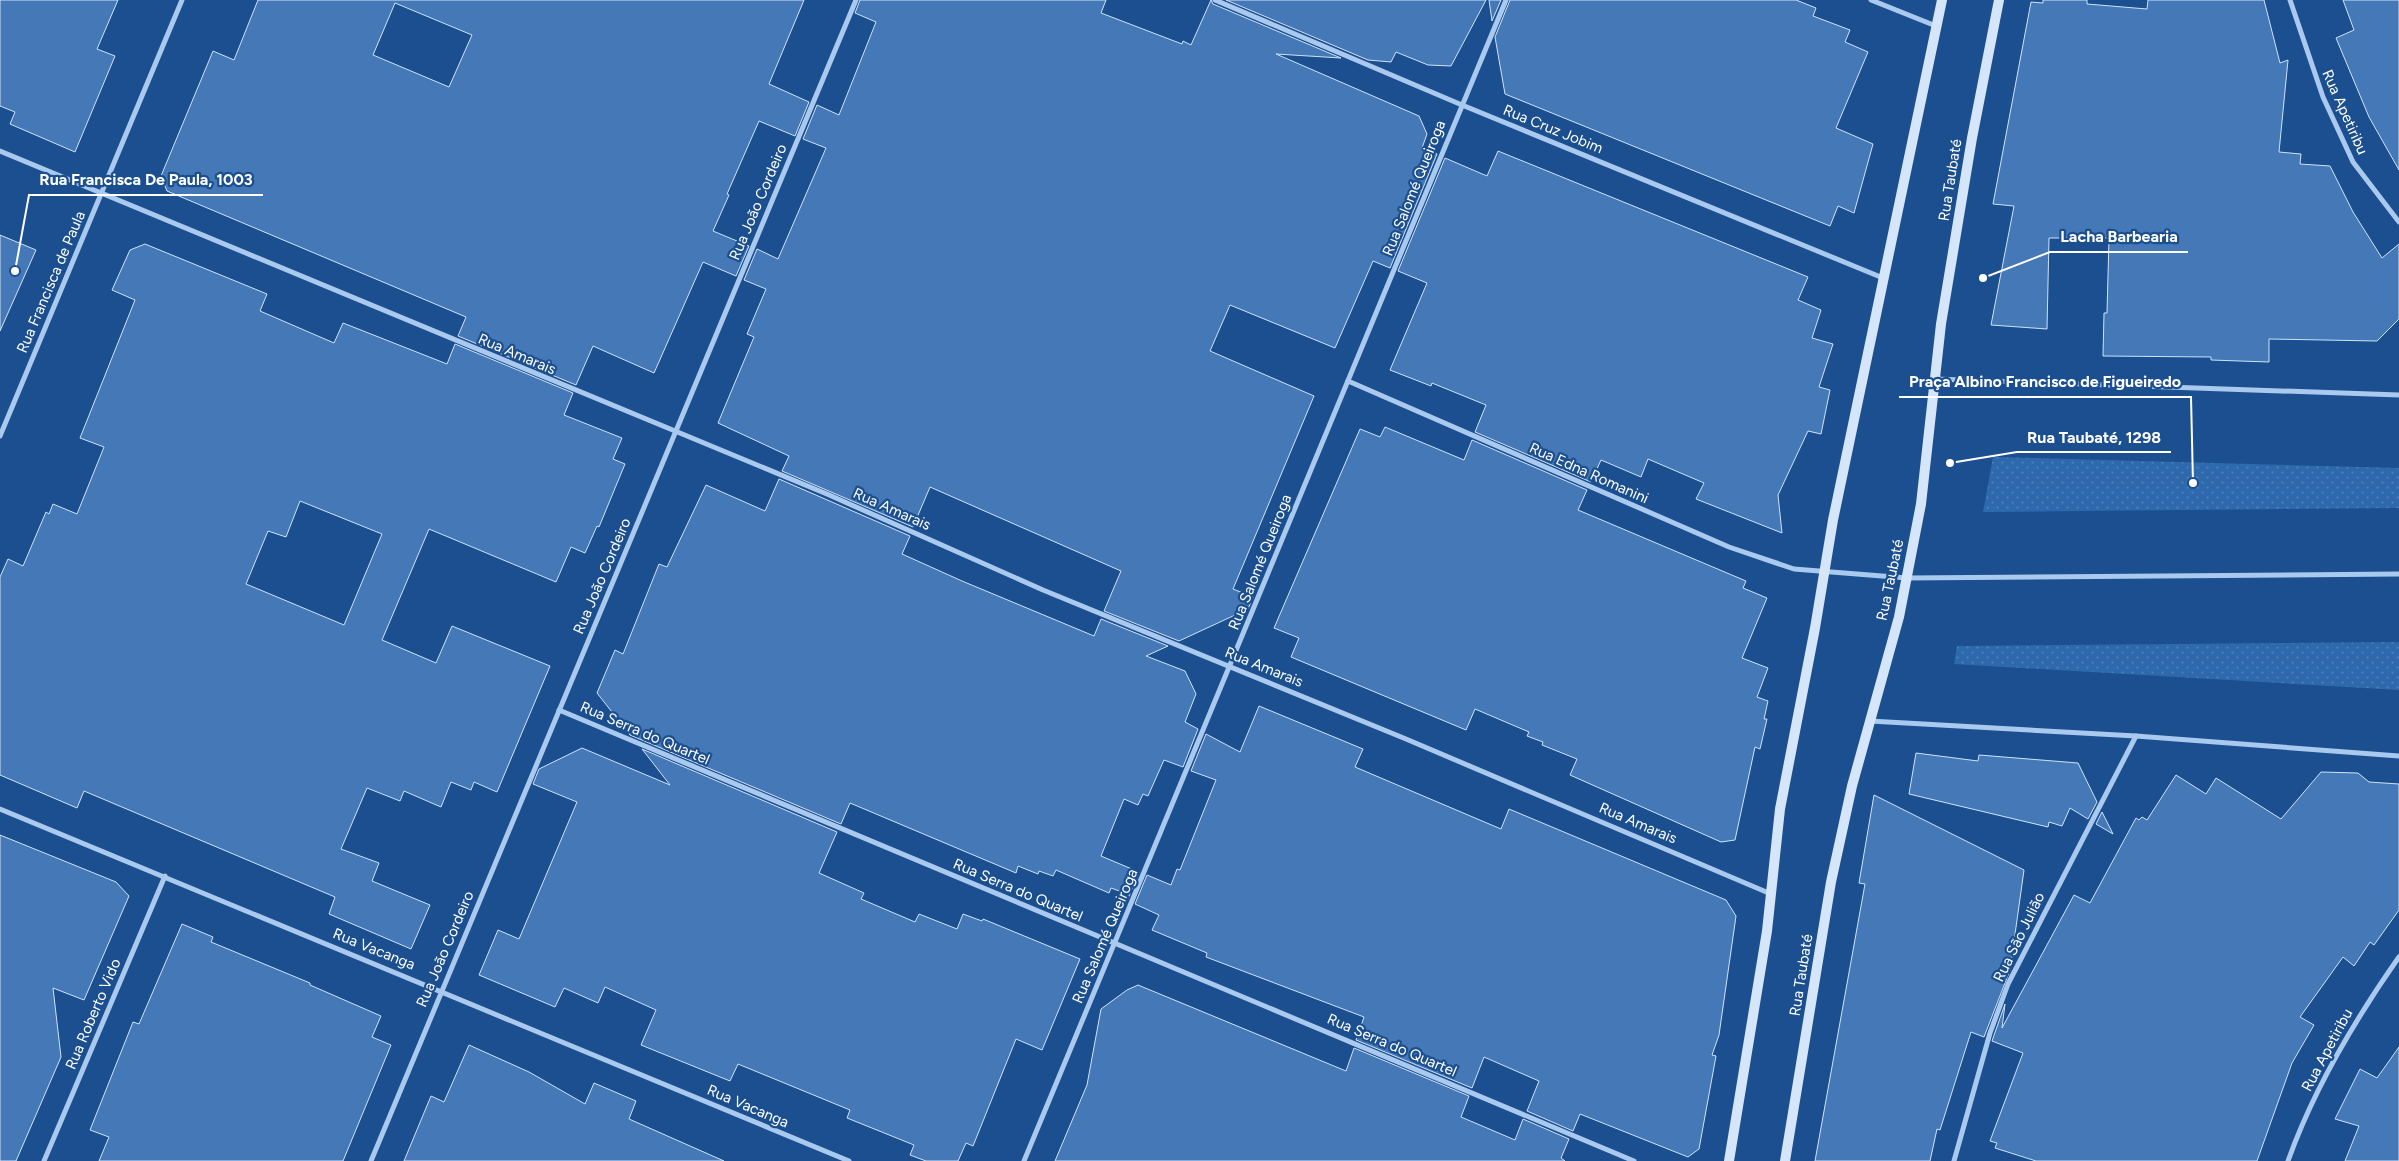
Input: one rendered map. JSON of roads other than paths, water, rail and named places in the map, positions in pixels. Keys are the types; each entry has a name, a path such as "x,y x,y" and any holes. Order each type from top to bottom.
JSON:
{"main road":[{"path":"1729,1161 1767,931 1780,809 1833,520 1942,0"},
{"name":"Rua Taubaté","path":"1785,1161 1832,882 1852,786 1899,617 1921,504 1941,324 1972,138 1999,0"}],"street":[{"name":"Rua Francisca de Paula","path":"0,436 182,0"},
{"name":"Rua João Cordeiro","path":"371,1161 856,0"},
{"name":"Rua Cruz Jobim","path":"1215,0 1462,105 1884,279"},
{"name":"Rua Salomé Queiroga","path":"1024,1161 1116,945 1506,0"},
{"path":"1871,0 1936,26"},
{"name":"Rua Apetiribu","path":"2290,0 2323,97 2353,162 2399,222"},
{"name":"Rua Amarais","path":"0,151 675,433 827,494 1043,590 1771,894"},
{"path":"1935,379 2399,395"},
{"name":"Rua Edna Romanini","path":"1348,381 1729,547 1794,569 1907,578 2399,574"},
{"name":"Rua Serra do Quartel","path":"559,710 1634,1161"},
{"path":"1870,722 2136,736 2399,756"},
{"name":"Rua São Julião","path":"1954,1161 1990,1033 2008,984 2136,736"},
{"name":"Rua Vacanga","path":"0,809 849,1161"},
{"name":"Rua Roberto Vido","path":"44,1161 165,876"},
{"name":"Rua Apetiribu","path":"2288,1161 2326,1074 2367,1003 2399,957"}],"place":[{"name":"Rua Francisca De Paula, 1003","path":"15,271"},
{"name":"Lacha Barbearia","path":"1983,278"},
{"name":"Rua Taubaté, 1298","path":"1950,463"},
{"name":"Praça Albino Francisco de Figueiredo","path":"2193,483"}]}
